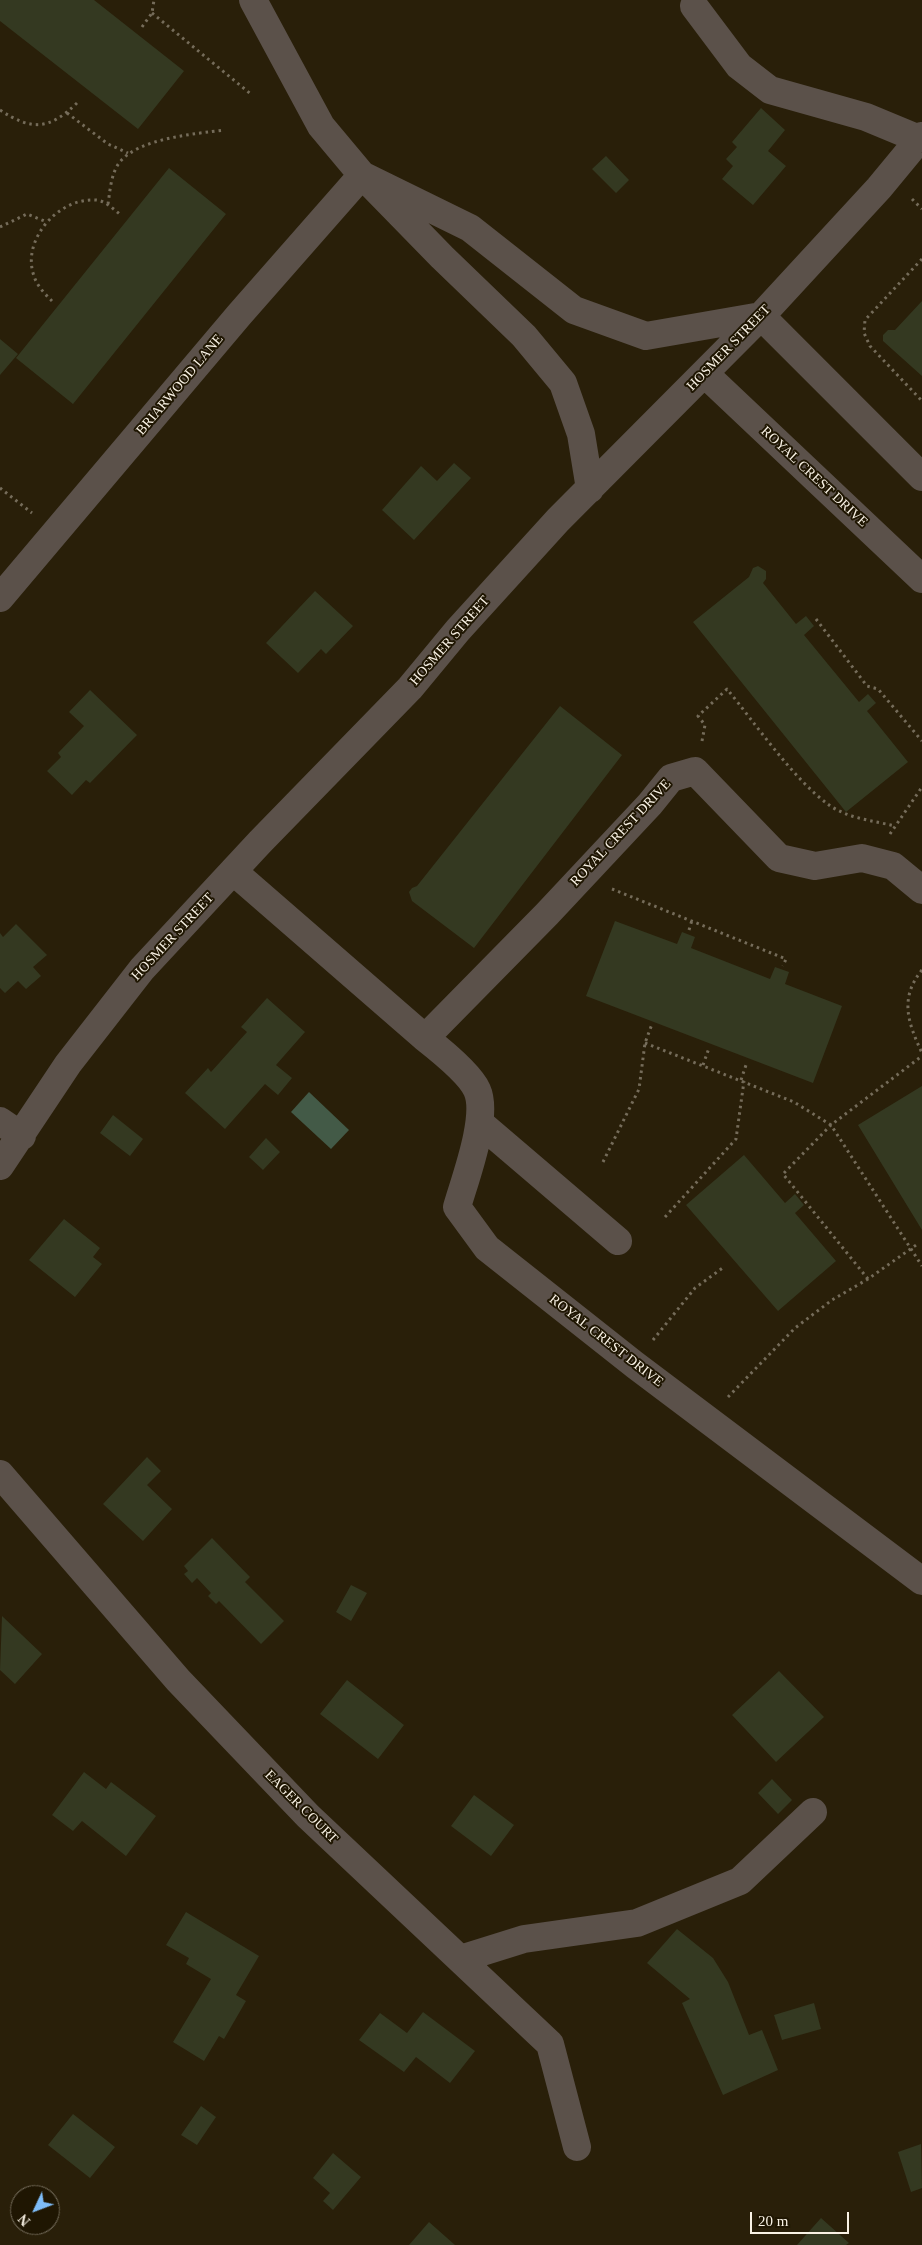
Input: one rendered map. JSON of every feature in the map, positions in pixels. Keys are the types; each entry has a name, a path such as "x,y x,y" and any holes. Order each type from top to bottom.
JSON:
{"street":[{"path":"253,0 321,126 362,175 442,257 524,336 563,383 580,434 590,490"},
{"path":"694,6 739,66 770,90 866,117 920,137"},
{"name":"HOSMER STREET","path":"0,1166 11,1128 68,1064 115,1001 153,957 350,748 410,688 458,630 590,490 761,316 833,235 879,188 920,137"},
{"path":"362,175 470,228 574,310 646,336 761,316 922,477"},
{"name":"BRIARWOOD LANE","path":"0,598 240,315 362,175"},
{"name":"ROYAL CREST DRIVE","path":"706,374 922,579"},
{"path":"695,772 779,858 815,866 862,858 892,866 922,890"},
{"name":"ROYAL CREST DRIVE","path":"425,1038 547,914 671,778 695,772"},
{"name":"ROYAL CREST DRIVE","path":"234,872 448,1056 477,1090 481,1124 457,1207 487,1248 635,1365 922,1581"},
{"path":"481,1124 618,1242"},
{"name":"EAGER COURT","path":"0,1474 178,1680 308,1816 550,2044 577,2147"},
{"path":"460,1958 524,1939 637,1923 697,1899 740,1881 813,1812"}],"path":[{"path":"142,27 152,13 154,0"},
{"path":"152,13 252,95"},
{"path":"0,110 16,120 34,126 54,123 77,103"},
{"path":"67,113 108,144 128,153"},
{"path":"108,204 118,165 128,153 183,135 224,130"},
{"path":"912,199 922,209"},
{"path":"52,301 40,288 34,276 31,262 34,244 47,222 56,212 70,205 95,200 108,204 121,215"},
{"path":"0,228 27,214 47,222"},
{"path":"922,259 865,320 864,334 870,346 922,401"},
{"path":"0,488 22,505"},
{"path":"816,619 867,686 878,689 922,741"},
{"path":"695,772 706,725 698,716 727,689 801,779 829,805 851,815 895,826"},
{"path":"875,861 895,826 922,787"},
{"path":"621,891 786,959 783,966"},
{"path":"689,930 692,920"},
{"path":"868,1279 783,1174 831,1125 922,1054 907,1015 909,992 922,970"},
{"path":"603,1162 639,1089 645,1043 652,1024"},
{"path":"645,1043 794,1102 831,1125 922,1266"},
{"path":"703,1065 709,1048"},
{"path":"665,1217 736,1140 742,1081 747,1062"},
{"path":"708,1420 735,1388 795,1328 832,1300 868,1279 919,1243"},
{"path":"635,1365 680,1305 696,1288 724,1267"}],"shaded area":[{"path":"309,1092 349,1130 331,1149 291,1112"}],"building":[{"path":"0,0 94,0 184,71 138,129 0,21"},
{"path":"761,108 785,130 768,151 786,166 753,205 722,179 733,166 726,159 737,147 732,142"},
{"path":"606,156 629,180 616,193 592,169"},
{"path":"169,168 226,214 73,404 16,358"},
{"path":"922,301 922,376 883,341 883,335 888,330 895,330"},
{"path":"0,339 18,354 0,375"},
{"path":"454,463 471,478 414,540 382,510 421,466 437,481"},
{"path":"758,566 766,571 766,579 763,583 796,624 806,616 814,626 804,635 859,702 868,694 876,703 867,711 908,762 846,812 693,622 749,577 753,568"},
{"path":"315,591 353,626 326,654 321,649 298,673 266,643"},
{"path":"90,690 137,735 90,783 86,780 72,795 47,771 61,757 58,753 84,726 69,712"},
{"path":"560,706 622,755 474,948 412,901 409,892 417,886"},
{"path":"615,921 677,944 682,932 695,937 691,948 770,979 775,967 789,972 785,984 842,1006 813,1083 586,996"},
{"path":"16,924 47,955 33,967 41,976 26,989 18,981 5,993 0,988 0,933 3,937"},
{"path":"267,998 305,1032 276,1065 292,1078 278,1095 265,1084 225,1129 185,1093 208,1068 211,1072 247,1032 241,1027"},
{"path":"922,1086 922,1230 858,1125"},
{"path":"113,1115 143,1139 130,1156 100,1133"},
{"path":"266,1138 280,1152 263,1170 249,1157"},
{"path":"744,1155 785,1203 795,1194 804,1205 795,1213 836,1261 778,1311 686,1205"},
{"path":"64,1219 100,1248 93,1257 102,1264 75,1297 29,1260"},
{"path":"147,1457 161,1471 147,1485 172,1509 143,1541 103,1504"},
{"path":"212,1538 250,1577 245,1582 284,1621 261,1644 219,1601 216,1604 208,1596 211,1593 197,1578 192,1583 184,1574 188,1571 184,1566"},
{"path":"351,1585 367,1593 351,1621 336,1612"},
{"path":"2,1616 42,1654 15,1684 0,1670"},
{"path":"779,1671 824,1717 776,1762 732,1715"},
{"path":"347,1680 404,1725 378,1759 320,1714"},
{"path":"84,1772 106,1789 111,1782 156,1816 126,1856 82,1821 73,1831 52,1815"},
{"path":"772,1779 792,1800 778,1814 758,1793"},
{"path":"474,1795 514,1825 491,1856 451,1826"},
{"path":"186,1912 259,1956 236,1995 246,2001 224,2039 219,2036 204,2061 173,2042 211,1979 186,1964 189,1958 166,1945"},
{"path":"677,1929 713,1958 728,1982 749,2035 762,2030 778,2070 723,2095 682,2003 690,1999 647,1963"},
{"path":"814,2003 821,2029 782,2040 774,2015"},
{"path":"423,2012 475,2051 450,2083 416,2057 404,2072 359,2040 380,2013 407,2033"},
{"path":"201,2106 216,2117 197,2145 181,2135"},
{"path":"73,2114 115,2147 90,2178 48,2145"},
{"path":"921,2144 922,2188 911,2192 898,2152"},
{"path":"333,2153 361,2177 333,2210 323,2201 330,2193 313,2178"},
{"path":"821,2218 849,2243 846,2245 797,2245"},
{"path":"429,2222 455,2245 409,2245"}]}
